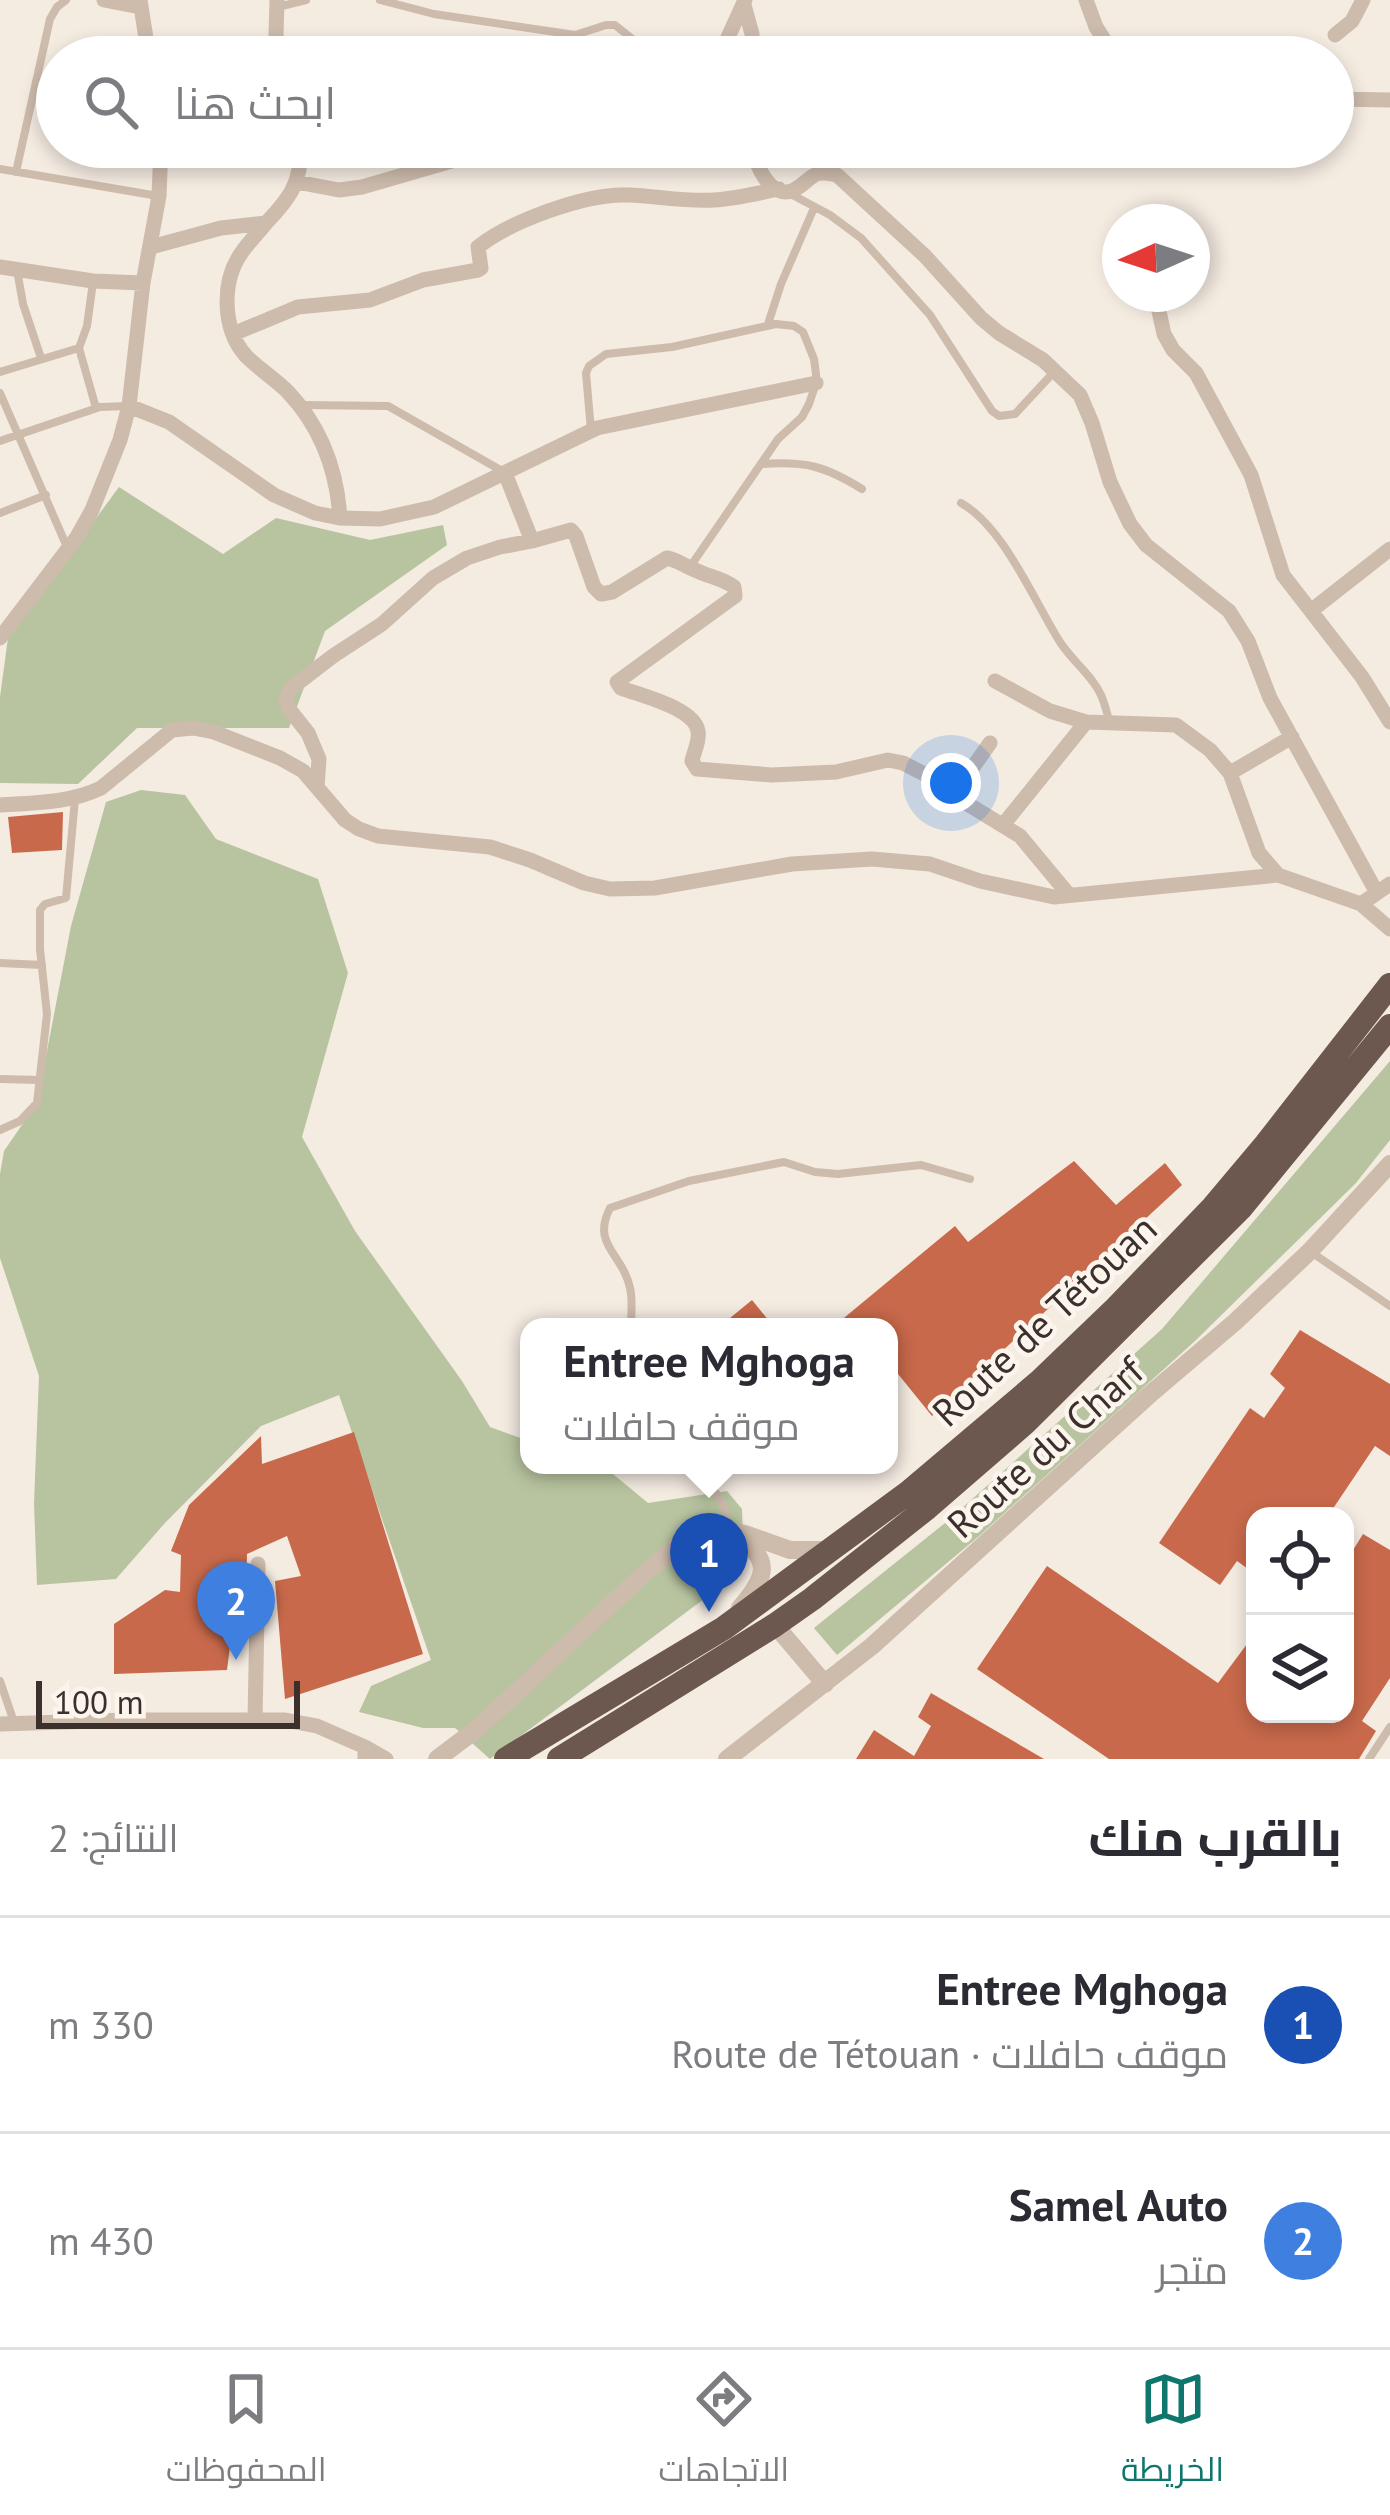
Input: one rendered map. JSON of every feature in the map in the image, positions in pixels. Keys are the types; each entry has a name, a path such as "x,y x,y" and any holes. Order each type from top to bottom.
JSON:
{"highway":[{"name":"Route de Tétouan","path":"515,1754 724,1628 909,1492 1040,1381 1213,1207 1390,985"},
{"name":"Route de Tétouan","path":"559,1759 776,1625 926,1508 1025,1423 1240,1208 1390,1026"}],"street":[{"path":"104,0 140,3 146,36"},
{"path":"1086,0 1102,36"},
{"path":"1335,35 1352,21 1363,0"},
{"path":"729,36 744,2"},
{"path":"744,2 752,36"},
{"path":"276,4 276,36"},
{"path":"1354,100 1390,100"},
{"path":"0,638 92,511 120,440 129,406 160,168"},
{"path":"301,168 282,206 240,253 231,271 228,321 247,357 290,394 317,433 332,462 340,518"},
{"path":"297,182 339,190 435,168"},
{"path":"758,168 773,187 783,190"},
{"path":"232,334 298,307 370,300 423,280 478,271 478,248 487,240 512,226 606,196 714,200 794,190 818,173 837,175 925,256 980,318 1043,360 1081,395 1110,482 1130,524 1146,545 1229,611 1248,640 1270,698 1383,888 1361,904"},
{"path":"151,248 221,228 266,224"},
{"path":"9,268 143,283"},
{"path":"1159,312 1163,334 1196,373 1251,476 1282,575 1362,677 1390,722"},
{"path":"129,406 169,422 274,495 315,513 380,520 434,507 591,431 816,383"},
{"path":"506,473 532,542"},
{"path":"317,787 319,759 308,733 289,710 290,689 382,624 433,578 466,558 571,530 594,586 602,594 667,558 731,584 735,596 617,682 625,690 687,714 698,726 700,739 692,761 698,769 772,776 836,772 888,760 940,782 1020,836 1069,896"},
{"path":"1312,610 1390,549"},
{"path":"995,681 1050,712 1086,722 1176,725 1210,750 1230,773 1259,853 1278,875"},
{"path":"1003,825 1086,722"},
{"path":"0,805 75,797 101,788 172,730 193,728 214,732 303,771 359,830 490,847 584,884 610,889 655,888 792,864 872,859 930,864 1054,897 1278,875 1361,904 1390,929"},
{"path":"1230,773 1292,737"},
{"path":"954,794 990,743"},
{"name":"Route du Charf","path":"727,1759 950,1578 1310,1251 1390,1164"},
{"path":"437,1759 478,1728 685,1541 724,1531 790,1550 829,1550"},
{"path":"724,1531 752,1547 762,1570 759,1586 724,1628"},
{"path":"255,1720 259,1564"},
{"path":"776,1625 825,1684"},
{"path":"7,1724 300,1721 386,1759"}],"lane":[{"path":"46,36 50,19 66,0"},
{"path":"276,4 306,0"},
{"path":"380,0 434,14 575,35 616,25 629,36"},
{"path":"16,172 36,81"},
{"path":"0,169 159,196"},
{"path":"783,190 861,238 929,315 986,404 999,416 1015,414 1055,371"},
{"path":"767,325 814,208"},
{"path":"9,268 41,358"},
{"path":"93,281 88,326 79,348 96,408"},
{"path":"591,431 586,373 606,354 672,346 767,325 785,323 803,332 814,359 816,383 802,417 778,439 690,568"},
{"path":"0,372 79,348"},
{"path":"0,393 68,548"},
{"path":"0,442 96,408 129,406"},
{"path":"298,406 388,406 506,473"},
{"path":"762,464 801,462 825,468 862,489"},
{"path":"0,513 46,496"},
{"path":"961,502 976,512 1028,583 1062,645 1101,694 1111,724"},
{"path":"0,1130 31,1112 37,1103 47,1014 40,910 67,896 75,797"},
{"path":"0,963 42,965"},
{"path":"0,1078 40,1080"},
{"path":"631,1318 631,1290 603,1237 602,1223 610,1208 688,1180 784,1162 825,1174 921,1165 970,1179"},
{"path":"1310,1251 1390,1306"},
{"path":"699,1474 728,1517 724,1531"},
{"path":"0,1681 7,1724"},
{"path":"1369,1759 1390,1727"}],"green space":[{"path":"119,487 223,554 276,518 370,540 443,525 447,545 325,631 289,728 137,728 78,784 0,783 0,697 8,638"},
{"path":"141,790 185,795 216,839 318,879 348,973 302,1137 355,1231 490,1427 520,1438 520,1474 613,1474 648,1503 727,1491 742,1509 744,1569 490,1759 455,1728 423,1728 359,1712 371,1686 431,1660 339,1395 261,1426 116,1579 37,1585 34,1503 39,1376 0,1258 0,1174 4,1151 37,1103 71,926 106,802"},
{"path":"1390,1061 1390,1140 1356,1183 1195,1341 978,1537 837,1655 814,1628 950,1519 1162,1329"}],"building":[{"path":"63,812 62,850 12,853 8,817"},
{"path":"1074,1161 1116,1205 1165,1163 1182,1185 932,1416 898,1374 898,1318 844,1318 955,1226 968,1242"},
{"path":"752,1300 767,1318 730,1318"},
{"path":"1300,1330 1390,1384 1390,1456 1375,1446 1334,1507 1246,1507 1246,1568 1237,1561 1220,1585 1159,1543 1250,1408 1264,1418 1285,1388 1270,1374"},
{"path":"354,1432 423,1654 285,1699 275,1581 301,1576 287,1536 247,1554 245,1640 231,1638 227,1670 114,1674 114,1624 165,1590 180,1592 181,1555 171,1551 189,1505 261,1436 262,1464"},
{"path":"1363,1534 1390,1550 1390,1678 1362,1721 1376,1731 1359,1759 1109,1759 977,1669 1047,1566 1218,1683 1246,1645 1246,1723 1354,1723 1354,1548"},
{"path":"931,1693 1044,1759 856,1759 874,1730 914,1756 931,1726 918,1717"}],"place":[{"name":"Entree Mghoga","path":"709,1612"},
{"name":"Samel Auto","path":"236,1660"}]}
